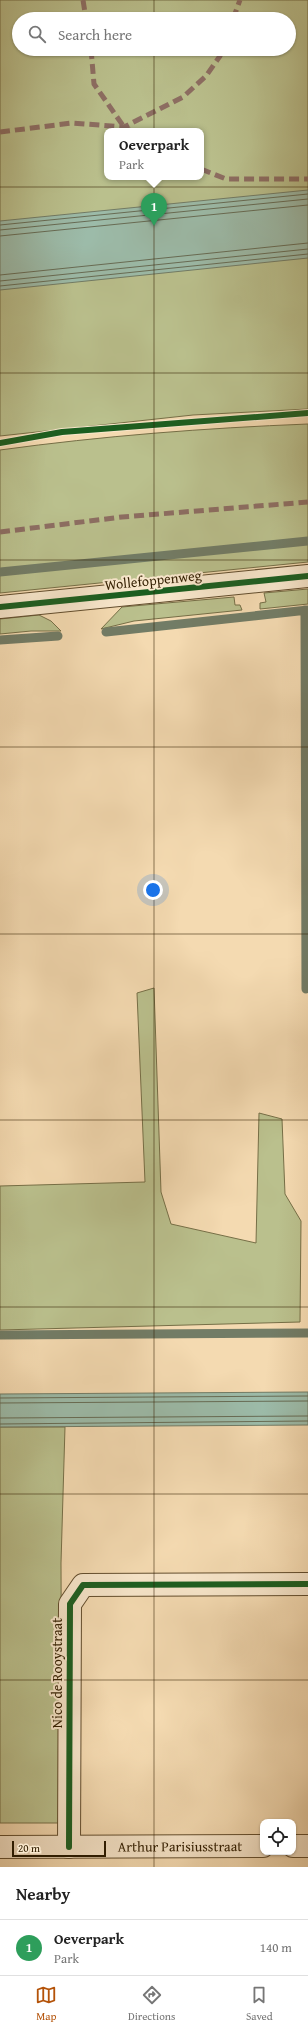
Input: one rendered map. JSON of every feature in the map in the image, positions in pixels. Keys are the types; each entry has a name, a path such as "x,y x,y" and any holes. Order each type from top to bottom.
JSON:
{"street":[{"name":"Wollefoppenweg","path":"0,607 308,576"},
{"name":"Nico de Rooystraat","path":"69,1847 70,1604 83,1584 308,1584"},
{"name":"Arthur Parisiusstraat","path":"0,1847 260,1846"},
{"path":"296,1846 308,1846"}],"green space":[{"path":"0,0 308,0 308,409 193,415 0,436"},
{"path":"308,424 308,562 0,593 0,450 154,433"},
{"path":"308,589 308,604 260,609 260,603 266,602 264,593"},
{"path":"234,597 235,605 240,605 242,610 134,621 101,629 122,607"},
{"path":"39,615 51,621 61,631 31,631 0,634 0,619"},
{"path":"154,988 161,1192 171,1224 256,1243 259,1113 282,1119 285,1194 301,1221 300,1322 0,1330 0,1186 145,1182 137,993"},
{"path":"0,1427 65,1427 61,1563 62,1823 0,1823"}],"water":[{"path":"308,190 308,258 0,290 0,221"},
{"path":"308,1392 308,1425 0,1427 0,1394"}],"waterway":[{"path":"0,572 308,541"},
{"path":"305,610 306,989"},
{"path":"106,632 308,610"},
{"path":"0,640 58,636"},
{"path":"0,1335 308,1333"}],"marked path":[{"path":"83,0 85,12"},
{"path":"236,12 240,0"},
{"path":"92,56 94,84 126,128"},
{"path":"0,132 72,123 124,127 183,97 206,76 220,56"},
{"path":"204,170 226,179 308,179"},
{"path":"0,532 122,517 308,502"}],"cycle path":[{"path":"0,443 62,432 308,413"},
{"path":"0,607 308,576"},
{"path":"69,1847 70,1604 83,1585 308,1584"}],"place":[{"name":"Oeverpark","path":"154,226"}]}
